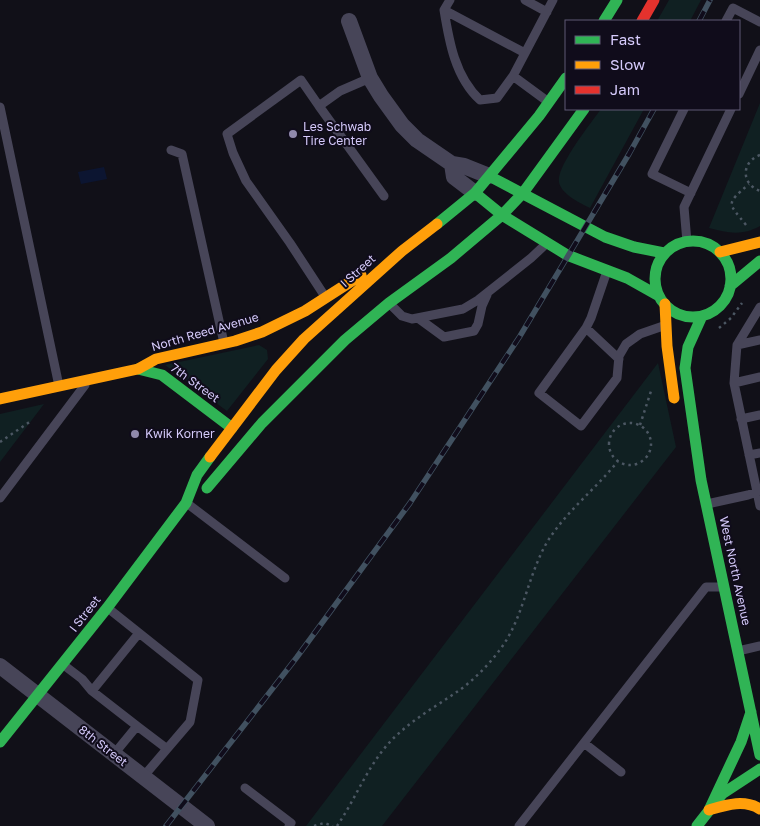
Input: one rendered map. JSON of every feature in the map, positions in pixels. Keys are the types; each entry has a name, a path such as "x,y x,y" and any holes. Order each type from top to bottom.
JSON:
{"street":[{"path":"605,20 617,0"},
{"path":"643,20 654,0"},
{"path":"349,21 370,78 402,125 417,140 452,164 464,166 489,176 606,237 634,247 664,253"},
{"name":"I Street","path":"0,742 107,608 187,502 197,474 276,370 304,338 402,251 475,193 565,79"},
{"name":"I Street","path":"187,502 210,487 262,423 345,340 389,303 451,258 502,214 523,193 583,110"},
{"path":"452,164 454,177 502,214 567,255 627,278 662,300 679,314 686,317 702,316 716,309 728,295 730,286 729,268 720,252 703,242 687,242 675,246 664,253 657,268 655,277 656,287 662,300 666,325 668,363 675,406"},
{"path":"720,252 760,242"},
{"name":"North Reed Avenue","path":"0,399 138,368 156,359 262,332 326,298 402,251"},
{"path":"730,286 760,261"},
{"name":"West North Avenue","path":"702,316 688,348 686,368 701,480 760,755"},
{"name":"7th Street","path":"138,368 151,370 162,375 232,428"},
{"name":"West North Avenue","path":"683,440 701,480"},
{"name":"8th Street","path":"0,666 206,826"},
{"path":"709,810 741,742 751,712"},
{"path":"697,826 722,794 760,769"},
{"path":"709,810 742,804 756,806 760,809"}],"lane":[{"path":"450,0 444,10 452,51 462,76 473,94 480,100 497,98 513,76 553,0"},
{"path":"524,0 547,12"},
{"path":"727,20 733,8 760,22"},
{"path":"444,10 525,53"},
{"path":"740,92 760,50"},
{"path":"513,76 549,102"},
{"path":"319,106 340,91 370,78"},
{"path":"326,298 246,181 227,134 301,80 384,196"},
{"path":"0,108 59,386"},
{"path":"684,110 652,174 690,193"},
{"path":"687,242 684,207 731,110"},
{"path":"171,150 182,154 224,343"},
{"path":"389,303 402,316 412,319 463,309 488,292 547,243"},
{"path":"607,271 586,328 539,393 581,426 617,378 622,350 631,339 666,325"},
{"path":"418,318 444,337 471,332 476,329 488,292"},
{"path":"760,307 737,345 734,383 760,506"},
{"path":"586,328 619,359"},
{"path":"737,345 760,340"},
{"path":"734,383 760,377"},
{"path":"0,498 89,379"},
{"path":"742,419 760,415"},
{"path":"749,455 760,453"},
{"path":"707,504 758,491"},
{"path":"187,502 285,578"},
{"path":"519,826 706,587 724,587"},
{"path":"107,608 198,680 190,722 143,777"},
{"path":"92,691 139,633"},
{"path":"738,651 760,646"},
{"path":"63,664 82,679 92,691 166,748"},
{"path":"114,754 137,726"},
{"path":"584,743 620,772"},
{"path":"245,788 291,823 289,826"}],"path":[{"path":"760,155 754,157 746,166 746,178 749,184 760,191"},
{"path":"749,184 735,196 732,206 733,211 746,224 749,232"},
{"path":"714,333 737,311 746,297"},
{"path":"0,442 32,421"},
{"path":"633,423 640,425 649,436 650,449 647,455 636,464 618,462 612,455 610,448 611,435 620,425 633,423"},
{"path":"314,826 324,823 335,826 382,750 396,735 415,720 463,688 500,649 515,622 546,544 566,517 618,462"}],"shaded area":[{"path":"669,0 701,0 691,20 658,20"},
{"path":"760,103 760,226 735,233 709,228"},
{"path":"600,110 643,110 590,208 572,198 563,190 559,182 563,166 575,145"},
{"path":"259,345 267,350 268,359 227,411 165,365"},
{"path":"658,363 676,447 382,826 306,826"},
{"path":"44,404 0,462 0,414"}],"water":[{"path":"104,167 107,179 81,184 78,172"}],"railway":[{"path":"700,20 710,0"},
{"path":"166,826 297,657 410,503 520,336 653,110"}],"traffic: fast":[{"path":"605,20 617,0"},
{"path":"437,224 475,193 539,116 565,79"},
{"path":"207,488 262,423 345,340 389,303 451,258 502,215 523,193 583,110"},
{"path":"489,176 605,237 634,247 664,253"},
{"path":"475,193 502,215 567,255 627,278 659,296"},
{"path":"693,241 708,244 720,252 728,264 731,279 728,294 720,306 708,314 693,317 678,314 666,306 658,294 655,279 658,264 666,252 678,244 693,241"},
{"path":"730,286 760,261"},
{"path":"702,316 688,347 685,368 701,480 760,755"},
{"path":"138,369 162,375 232,428"},
{"path":"0,742 107,608 186,503 197,475 210,457"},
{"path":"709,810 741,742 751,712"},
{"path":"697,826 722,794 760,769"}],"traffic: slow":[{"path":"210,457 276,370 304,339 402,251 437,224"},
{"path":"720,252 760,242"},
{"path":"0,399 138,369 156,359 235,341 262,332 305,311 361,275"},
{"path":"665,304 667,346 674,398"},
{"path":"709,810 741,804 748,804 760,809"}],"traffic: jam":[{"path":"643,20 654,0"}],"place":[{"name":"Les Schwab Tire Center","path":"293,134"},
{"name":"Kwik Korner","path":"135,434"}]}
